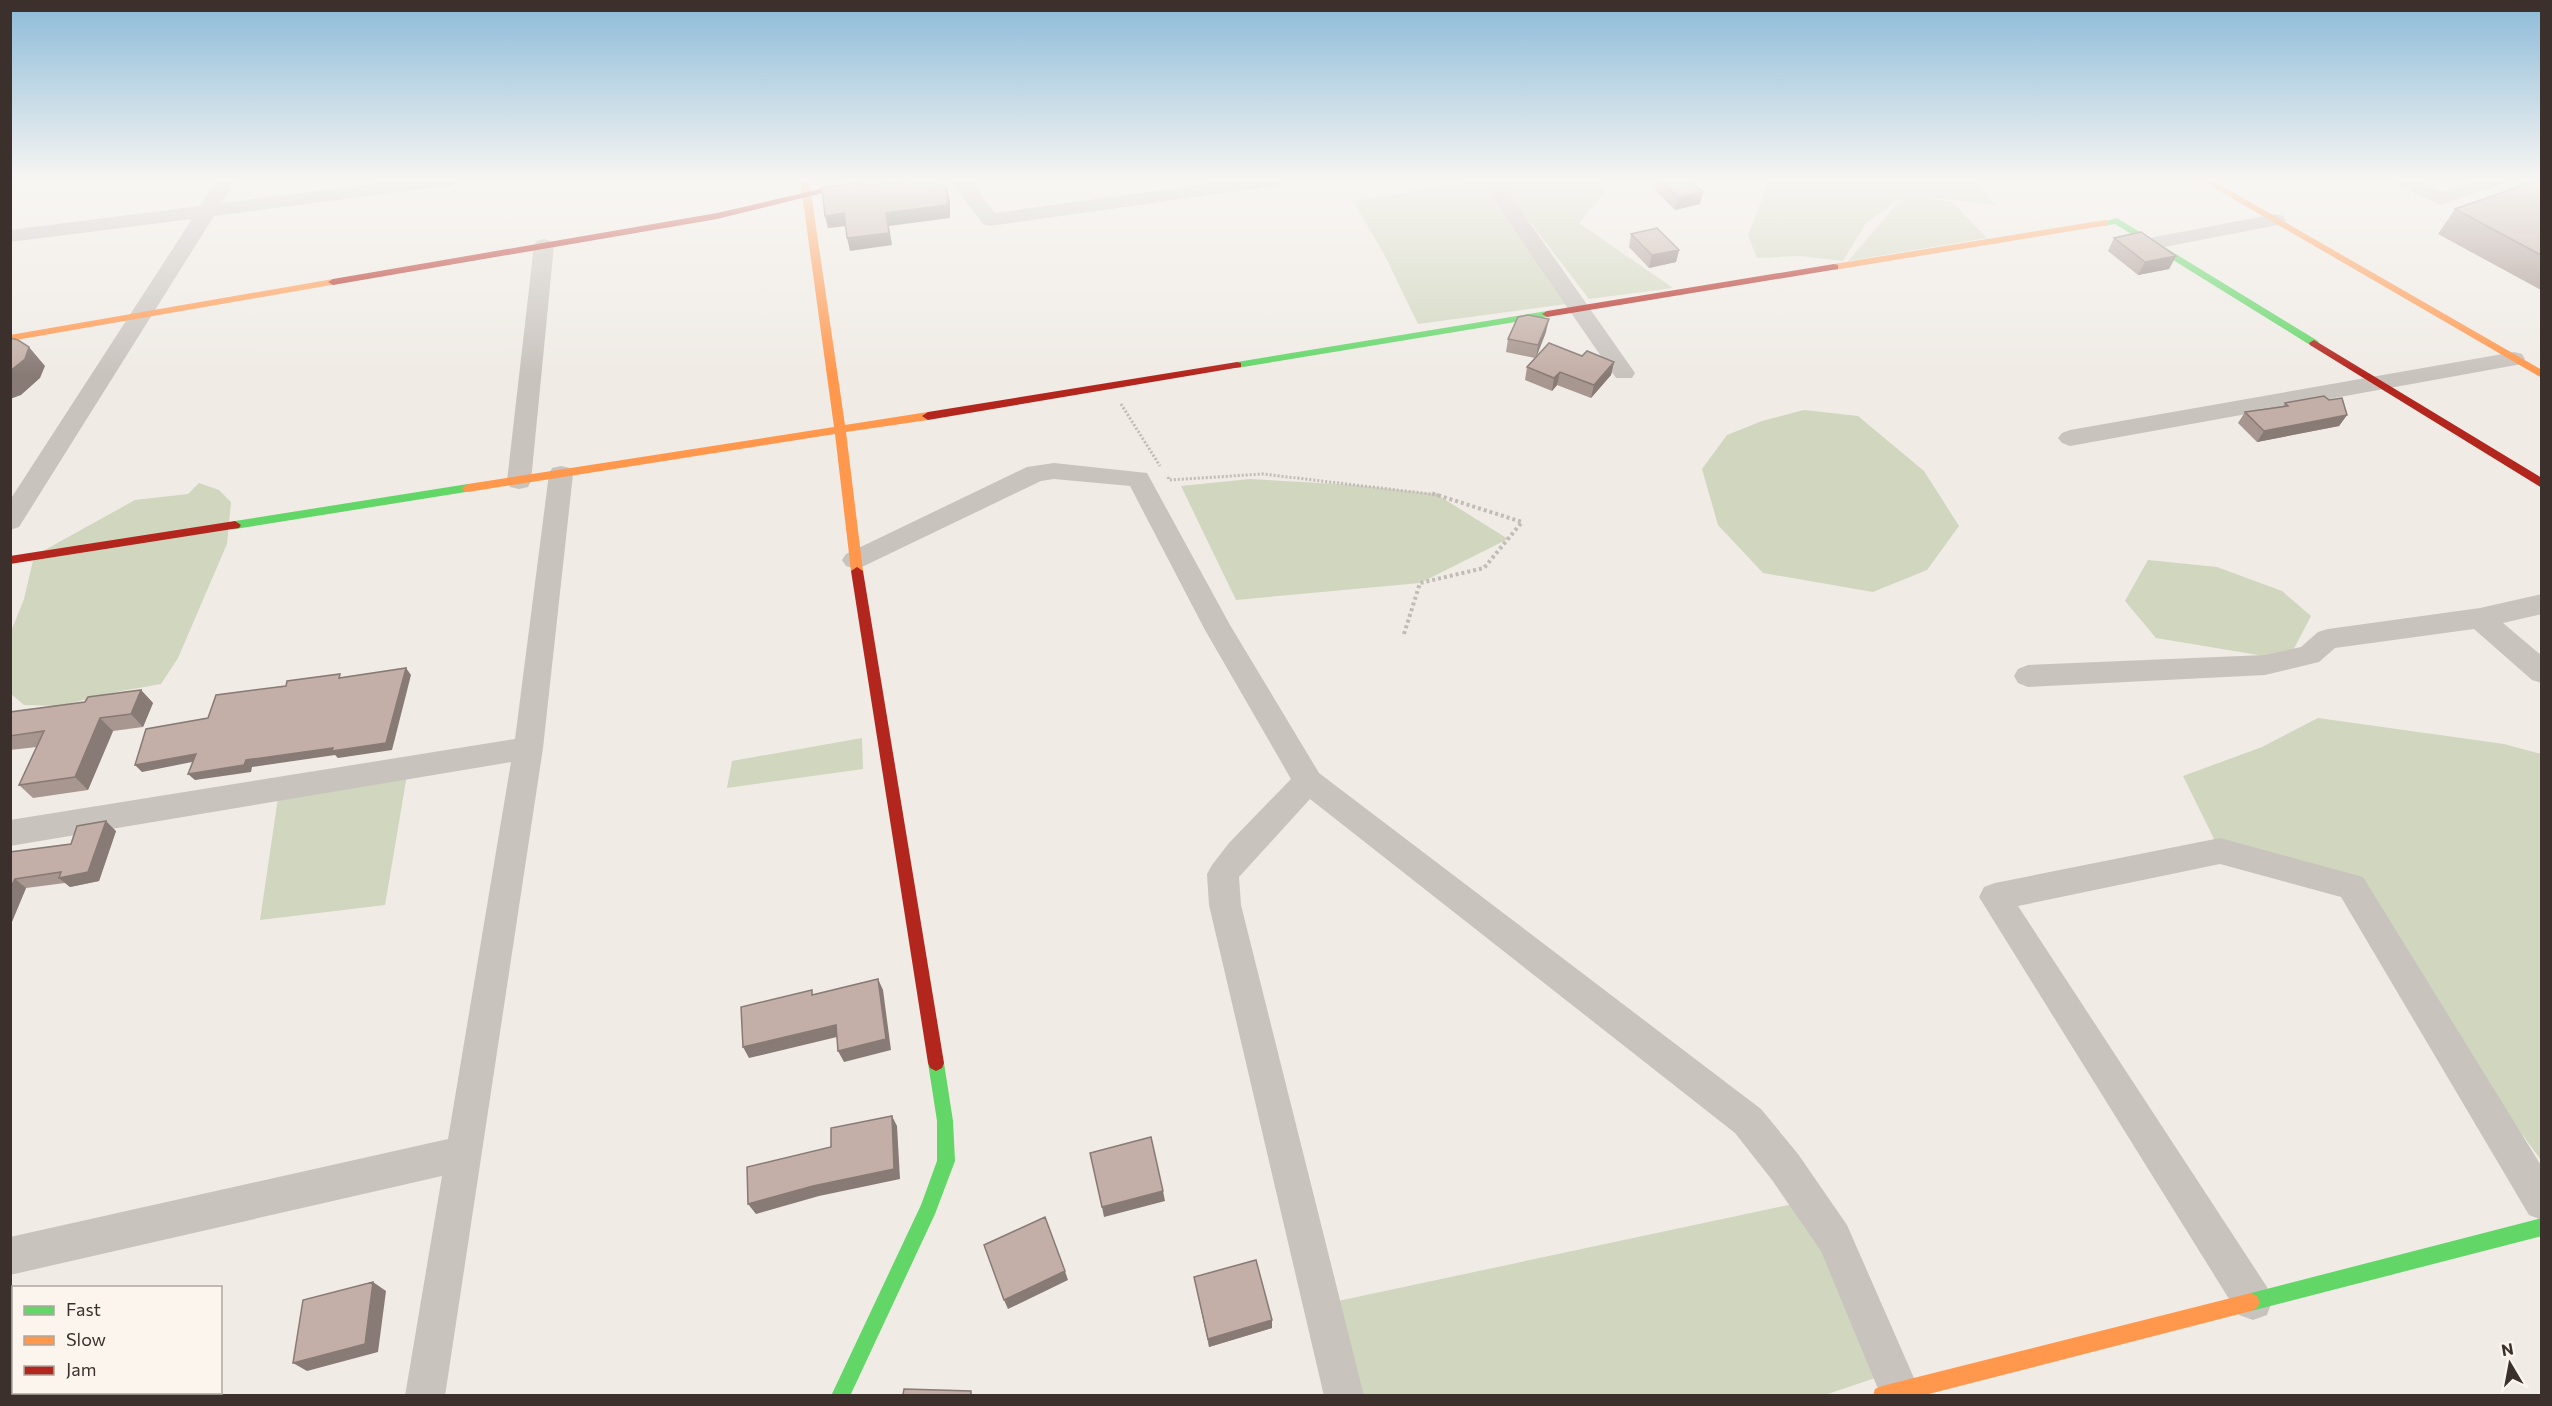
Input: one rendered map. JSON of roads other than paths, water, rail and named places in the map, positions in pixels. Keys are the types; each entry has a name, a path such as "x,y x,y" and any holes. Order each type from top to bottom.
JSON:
{"street":[{"path":"14,510 185,245"},
{"path":"10,338 544,245 536,340 519,481"},
{"path":"812,245 840,430 855,560 945,1121 946,1161 907,1258 840,1395"},
{"path":"1536,245 1624,373"},
{"path":"10,560 840,430 1973,245"},
{"path":"2157,245 2541,484"},
{"path":"2318,245 2541,375"},
{"path":"2070,438 2514,359"},
{"path":"855,560 1036,473 1054,471 1138,478 1219,630 1308,781 1491,920 1748,1121 1785,1167 1834,1238 1891,1394 2541,1227"},
{"path":"425,1395 528,748 561,474"},
{"path":"2028,676 2265,665 2309,655 2328,639 2480,618 2541,604"},
{"path":"2480,618 2541,673"},
{"path":"10,833 528,748"},
{"path":"1308,781 1240,852 1223,874 1226,905 1344,1395"},
{"path":"2253,1301 1995,897 2220,851 2352,886 2541,1202"},
{"path":"10,1256 464,1153"}]}
